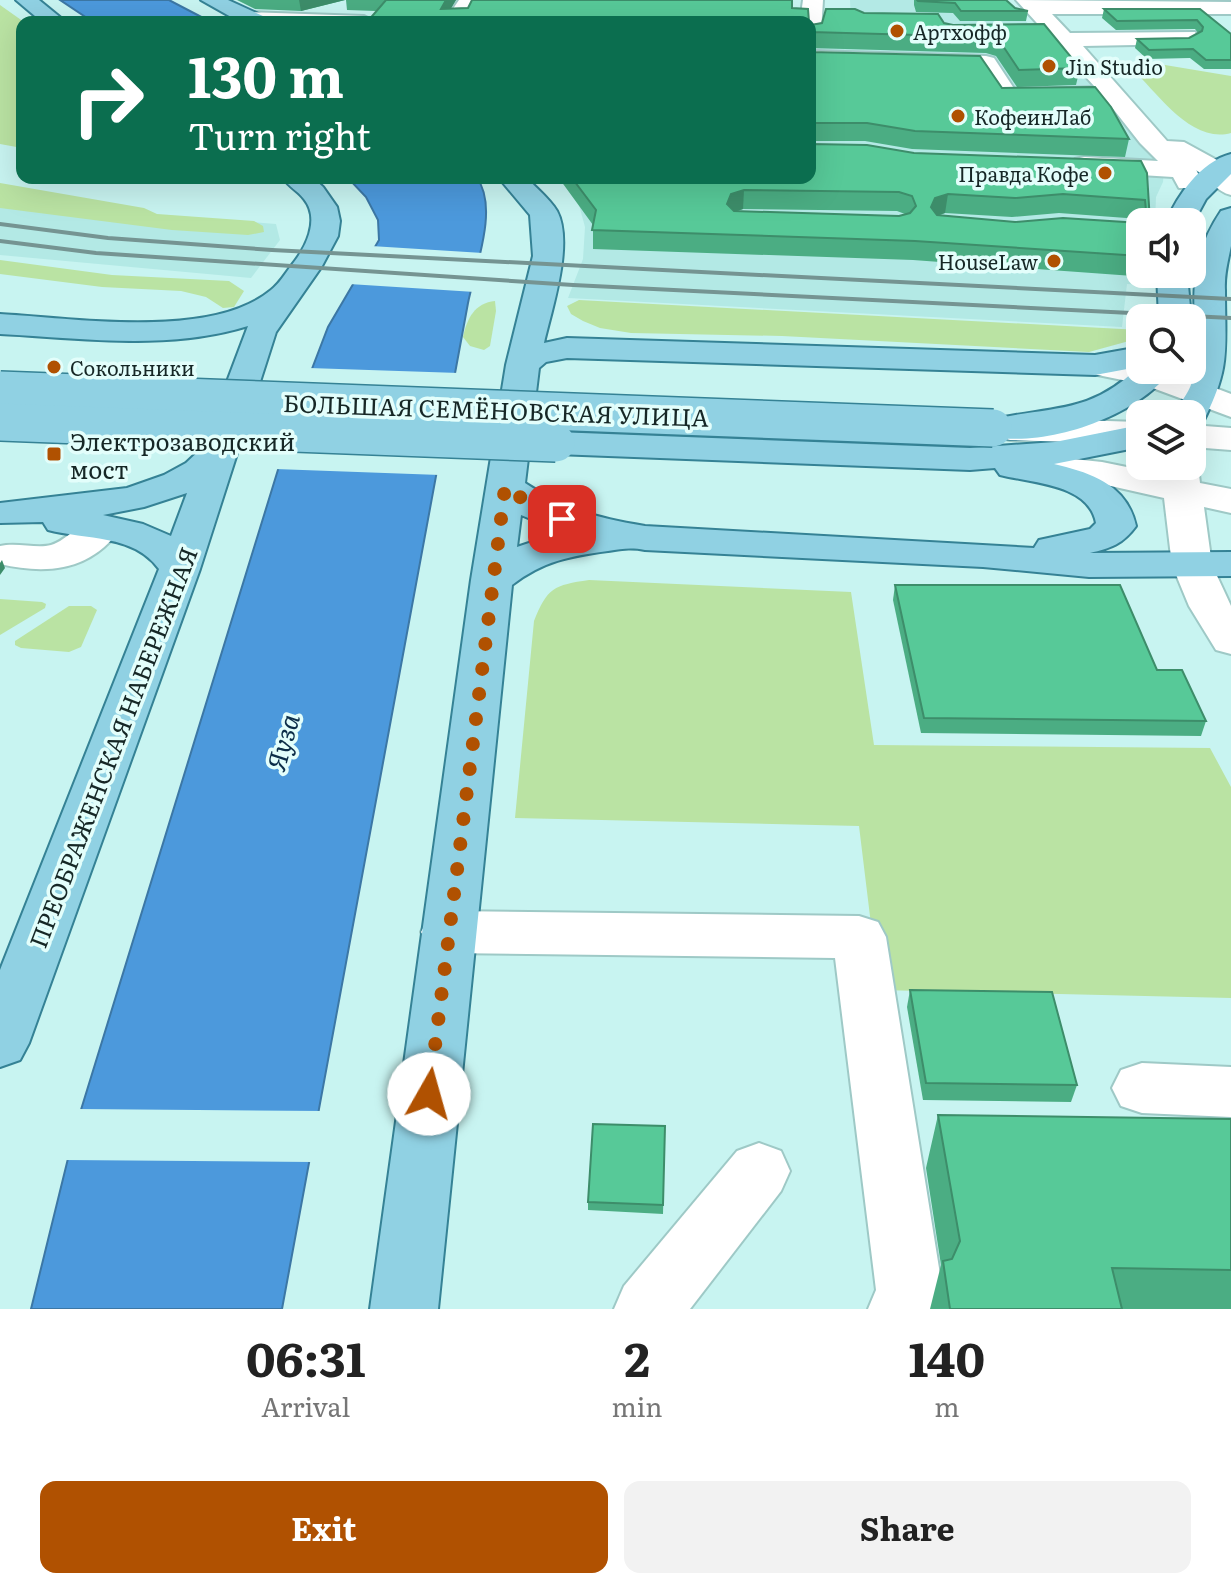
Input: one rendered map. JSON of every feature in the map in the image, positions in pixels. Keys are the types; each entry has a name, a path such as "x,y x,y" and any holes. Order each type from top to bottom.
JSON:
{"main road":[{"path":"26,0 47,16"},
{"path":"211,0 245,16"},
{"path":"1188,208 1226,173"},
{"name":"ПРЕОБРАЖЕНСКАЯ НАБЕРЕЖНАЯ","path":"0,1043 11,988 180,569 260,332 282,297 319,251 327,226 322,202 302,184"},
{"path":"404,1309 492,580 523,365 548,256 548,230 544,213 517,184"},
{"path":"981,444 1096,413 1119,402 1226,376 1229,358 1210,270 1214,252 1231,217"},
{"path":"154,330 226,323 282,297"},
{"path":"537,303 541,322 569,339 623,348"},
{"path":"0,324 154,330 191,336 223,348 238,359 245,377"},
{"path":"523,365 547,350 623,348 1095,365"},
{"path":"1042,362 1071,378 1084,397 1080,409 1066,420"},
{"name":"БОЛЬШАЯ СЕМЁНОВСКАЯ УЛИЦА","path":"0,390 981,444"},
{"name":"БОЛЬШАЯ СЕМЁНОВСКАЯ УЛИЦА","path":"0,422 981,444"},
{"path":"981,444 1055,453 1126,438"},
{"path":"981,444 1087,487 1106,499 1116,513 1116,526 1103,538 1084,545 983,555"},
{"path":"3,512 94,504 140,496 169,487 199,471 222,450"},
{"path":"505,487 541,511 584,527 645,538"},
{"path":"3,512 134,533 151,539 169,551 180,569"},
{"path":"492,580 518,559 543,549 582,540 645,538 983,555 1089,565 1211,564"}],"street":[{"path":"1030,4 1231,8"},
{"path":"1030,4 1135,117 1165,142 1226,173"},
{"path":"1025,30 1060,35 1195,35 1167,8"},
{"path":"816,58 986,63 1008,97 1115,94"},
{"path":"1135,117 1180,139 1231,145"},
{"path":"1135,117 1144,133 1183,170 1191,189 1186,208"},
{"path":"1059,164 1183,170"},
{"path":"1095,365 1179,388"},
{"path":"1206,437 1231,439"},
{"path":"981,444 1102,473 1126,473"},
{"path":"1206,477 1231,490"},
{"path":"1186,480 1211,564 1210,606 1231,640"},
{"path":"1197,480 1231,501"},
{"path":"14,555 60,558 101,528"},
{"path":"448,932 859,937 910,1293 902,1309"},
{"path":"1142,1088 1231,1092"},
{"path":"648,1309 759,1171"}],"shaded area":[{"path":"850,0 1004,0 1104,97 1164,169 1156,208 1126,208 1127,288 1122,327 568,298 583,259 585,227 579,205 563,184 816,184 816,40 852,41"},
{"path":"0,202 276,224 280,240 251,278 0,255"}],"green space":[{"path":"0,5 16,16 16,147 0,144"},
{"path":"1147,62 1231,76 1231,133 1202,131 1176,114 1132,69"},
{"path":"0,183 144,208 157,214 254,221 263,226 264,232 248,235 172,230 0,208"},
{"path":"0,260 112,275 229,281 244,291 234,307 223,308 206,297 181,291 102,287 0,274"},
{"path":"579,300 1126,329 1126,342 1089,352 782,336 631,333 600,328 583,321 571,314 567,306"},
{"path":"495,301 490,346 484,350 470,346 463,337 470,318 477,308"},
{"path":"589,580 851,592 874,745 1210,748 1231,787 1231,998 879,990 859,826 515,818 534,621 543,601 553,590"},
{"path":"0,599 46,604 45,608 0,635"},
{"path":"69,606 91,606 97,610 81,647 69,652 15,645 15,641"}],"water":[{"path":"60,0 169,0 200,16 84,16"},
{"name":"Яуза","path":"354,184 480,184 486,205 486,222 468,303 282,1309 31,1309 76,1126 297,408 328,327 379,240 378,220 366,197"}],"pier":[{"path":"371,246 483,253 475,292 349,284"},
{"path":"309,368 459,373 440,475 275,469"},
{"path":"78,1109 323,1111 313,1162 64,1160"}],"building":[{"path":"386,0 446,0 441,9 468,8 472,0 792,0 792,8 808,9 809,16 372,16"},
{"path":"917,0 1006,0 1015,8 1028,11 961,11 955,3"},
{"path":"826,9 855,9 864,13 938,14 944,23 953,25 1044,24 1080,68 1019,70 999,40 988,37 816,32 816,24 822,23"},
{"path":"1104,9 1200,9 1231,34 1231,60 1206,60 1193,49 1149,50 1137,39 1189,38 1202,31 1203,27 1197,20 1117,21"},
{"path":"816,52 980,56 1002,88 1095,87 1111,107 1129,139 915,131 867,123 816,123"},
{"path":"816,144 867,145 914,153 1141,161 1147,173 1149,208 1146,208 1145,200 1063,194 1015,198 948,194 935,198 931,207 937,215 1015,222 1063,218 1126,222 1126,255 915,241 592,230 596,210 576,184 816,184","holes":["744,190 899,192 912,196 916,206 910,213 899,216 734,211 727,204 731,194"]},
{"path":"895,585 1120,585 1157,670 1182,670 1206,721 924,718"},
{"path":"910,990 1052,992 1077,1085 926,1083"},
{"path":"938,1115 1231,1119 1231,1270 1112,1268 1122,1309 950,1309 943,1261 952,1259 960,1241"},
{"path":"593,1124 665,1126 663,1205 588,1202"}],"railway":[{"path":"0,224 108,238 272,250 1231,299"},
{"path":"0,241 96,253 573,285 1231,318"}],"place":[{"name":"Артхофф","path":"897,31"},
{"name":"Jin Studio","path":"1049,66"},
{"name":"КофеинЛаб","path":"958,116"},
{"name":"Правда Кофе","path":"1105,173"},
{"name":"HouseLaw","path":"1054,261"},
{"name":"Сокольники","path":"54,367"},
{"name":"Электрозаводский мост","path":"54,454"}],"route":[{"path":"429,1094 505,487 541,511 562,519"}]}
